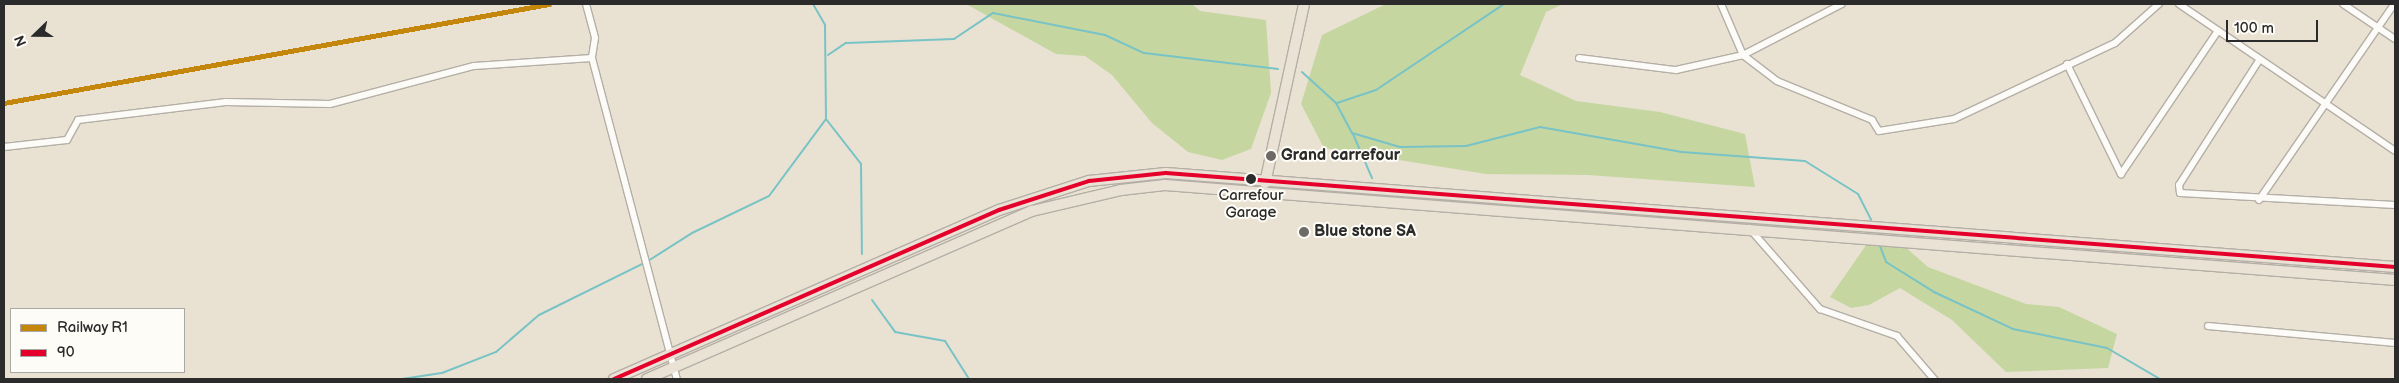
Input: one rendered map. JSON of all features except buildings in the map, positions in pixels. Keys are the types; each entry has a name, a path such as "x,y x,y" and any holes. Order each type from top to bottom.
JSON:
{"main road":[{"path":"1264,190 1304,4"},
{"path":"614,379 999,210 1068,186 1166,173 1266,177 2395,267"},
{"path":"647,379 1032,212 1121,190 1165,185 1264,190 2395,280"}],"street":[{"path":"586,4 595,38 592,58 677,379"},
{"path":"1721,4 1743,55 1777,81 1872,120 1879,131 1954,119 2115,43 2158,4"},
{"path":"1579,58 1676,70 1743,55 1842,4"},
{"path":"2179,4 2258,62 2395,150"},
{"path":"2343,4 2395,39"},
{"path":"2260,200 2377,26 2394,4"},
{"path":"2067,64 2121,174 2218,31"},
{"path":"4,147 67,140 78,120 226,102 330,104 474,66 592,58"},
{"path":"2258,62 2178,189 2186,194 2260,200 2395,205"},
{"path":"1749,228 1820,309 1897,336 1934,379"},
{"path":"2208,326 2395,342"}],"green space":[{"path":"966,4 1192,4 1200,11 1266,20 1271,93 1251,149 1222,160 1188,152 1152,123 1112,75 1085,56 1056,54"},
{"path":"1386,4 1563,4 1546,12 1520,75 1576,101 1660,112 1745,134 1755,187 1588,175 1486,174 1324,148 1301,104 1322,35"},
{"path":"1869,241 1904,246 1928,267 2026,304 2059,307 2117,334 2108,368 2006,372 1952,320 1900,288 1869,305 1851,308 1830,297"}],"waterway":[{"path":"813,4 825,25 826,119 861,164 862,254"},
{"path":"1337,103 1376,90 1504,4"},
{"path":"828,55 846,43 954,39 993,13 1105,35 1144,53 1278,69"},
{"path":"1302,72 1336,103 1352,133 1400,147 1466,146 1540,127 1682,152 1805,161 1858,194 1871,220"},
{"path":"648,261 692,233 769,196 826,119"},
{"path":"1353,134 1372,178"},
{"path":"1880,246 1886,262 1934,292 2013,329 2107,348 2160,379"},
{"path":"402,379 442,373 496,352 539,315 644,263"},
{"path":"872,300 895,332 945,341 969,379"}],"rail line":[{"name":"R1","path":"4,103 549,4"}],"transit line":[{"name":"90","path":"614,379 999,210 1089,181 1166,173 2395,267"}],"place":[{"name":"Grand carrefour","path":"1271,156"},
{"name":"Carrefour Garage","path":"1251,179"},
{"name":"Blue stone SA","path":"1304,232"}]}
